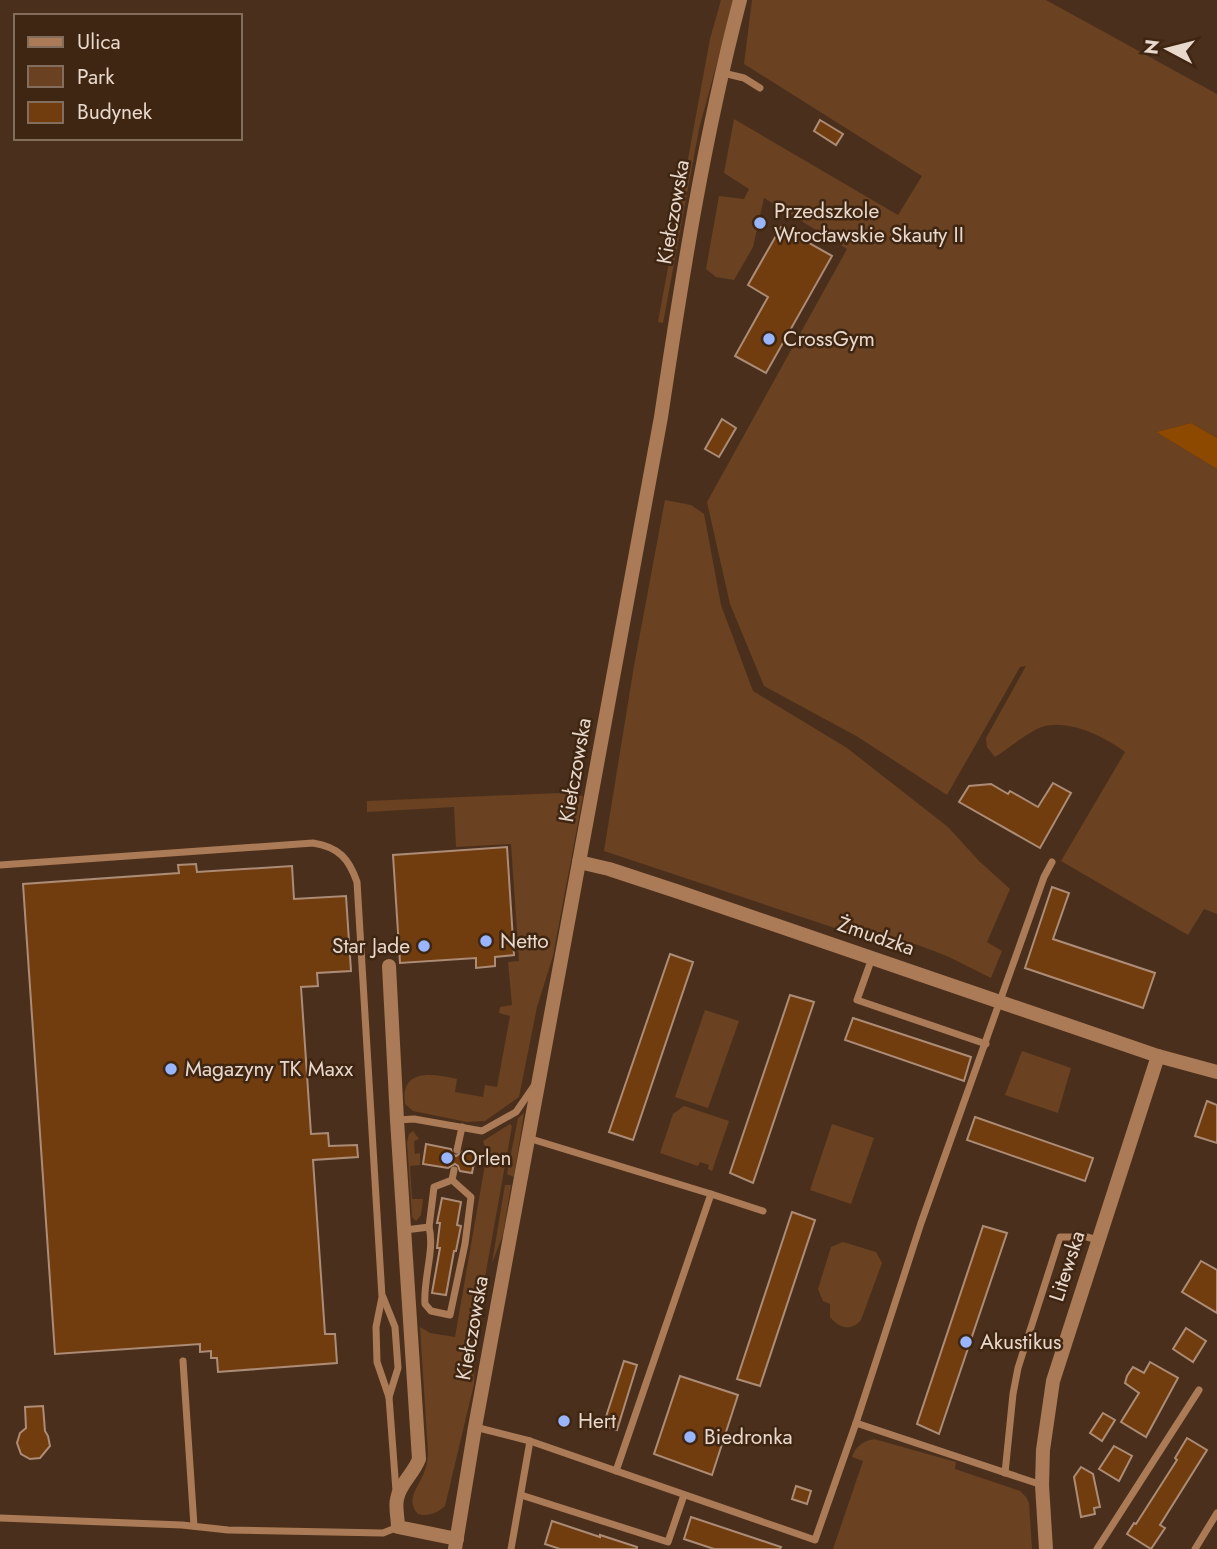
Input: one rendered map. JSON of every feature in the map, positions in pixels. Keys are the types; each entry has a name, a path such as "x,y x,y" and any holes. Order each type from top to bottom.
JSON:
{"street":[{"name":"Kiełczowska","path":"456,1544 475,1427 661,417 704,159 740,0"},
{"name":"Żmudzka","path":"579,862 609,869 872,957 1157,1056 1217,1072"},
{"path":"389,966 419,1460 397,1499 398,1527 456,1544"},
{"name":"Litewska","path":"1046,1549 1042,1485 1046,1418 1053,1381 1157,1056"}],"lane":[{"path":"723,73 744,78 760,88"},
{"path":"0,865 313,843 333,848 350,863 357,882 382,1297 376,1326 377,1362 389,1397 397,1499"},
{"path":"812,1549 921,1223 1044,877 1052,862"},
{"path":"872,957 857,1000 986,1044"},
{"path":"397,1121 414,1119 482,1130 489,1128 516,1112 539,1080"},
{"path":"457,1150 462,1127"},
{"path":"528,1138 763,1211"},
{"path":"452,1180 454,1170"},
{"path":"452,1180 471,1197 466,1244 450,1315 431,1311 425,1304 425,1279 434,1187 452,1180"},
{"path":"615,1471 711,1194"},
{"path":"405,1230 429,1227"},
{"path":"1005,1473 1018,1368 1060,1237 1087,1237 1098,1240"},
{"path":"382,1297 394,1326 398,1368 389,1397"},
{"path":"183,1360 194,1526"},
{"path":"1097,1549 1199,1390"},
{"path":"856,1423 1042,1485"},
{"path":"475,1427 530,1441 815,1540"},
{"path":"511,1549 530,1441"},
{"path":"521,1494 667,1545 684,1495"},
{"path":"1195,1549 1217,1513"},
{"path":"0,1518 194,1526 228,1530 383,1533 398,1527"}],"green space":[{"path":"721,0 734,0 699,129 663,323 658,322 710,39"},
{"path":"752,0 1046,0 1217,94 1217,438 1191,423 1156,432 1217,469 1217,914 1204,909 1188,935 1061,861 1125,752 1095,734 1059,725 1037,729 995,757 987,747 986,738 1026,666 1020,667 947,795 858,737 764,686 730,604 707,502 847,249 764,198 753,247 734,280 716,277 706,269 719,196 744,199 749,189 724,173 734,119 898,215 922,176 744,64"},
{"path":"665,500 691,505 704,514 721,605 753,691 847,748 948,827 979,861 1010,889 987,942 1002,951 991,978 947,956 915,944 886,945 604,851 634,666"},
{"path":"560,793 583,796 553,956 537,1007 519,1097 485,1121 467,1122 413,1111 405,1104 405,1092 413,1079 421,1076 457,1079 455,1092 483,1097 485,1085 497,1087 510,1016 499,1013 500,1007 512,1005 508,962 519,961 511,844 456,847 454,807 367,812 367,801"},
{"path":"705,1010 739,1021 708,1108 675,1097"},
{"path":"1022,1051 1071,1068 1058,1113 1005,1095"},
{"path":"684,1106 729,1121 712,1171 708,1169 709,1165 700,1162 698,1166 660,1153 673,1114"},
{"path":"524,1113 514,1177 507,1174 518,1118"},
{"path":"510,1124 512,1126 470,1361 475,1362 474,1384 445,1506 432,1514 418,1514 412,1503 414,1492 425,1470 428,1452 420,1327 430,1333 455,1337 487,1153 483,1141"},
{"path":"832,1124 874,1138 851,1204 810,1190"},
{"path":"413,1131 419,1139 414,1141 415,1154 420,1153 420,1165 410,1166 412,1199 423,1199 421,1215 416,1221 412,1217 407,1142"},
{"path":"505,1185 511,1185 503,1235 492,1263"},
{"path":"843,1242 876,1252 882,1263 861,1320 849,1327 837,1324 830,1317 830,1304 823,1301 818,1289 831,1247"},
{"path":"874,1439 956,1462 955,1469 1020,1491 1029,1503 1032,1549 833,1549 863,1461 852,1457 860,1445"}],"shaded area":[{"path":"1191,423 1217,438 1217,469 1156,432"}],"building":[{"path":"820,120 843,134 836,145 814,131"},
{"path":"781,227 832,256 766,373 735,356 768,297 748,285"},
{"path":"722,419 736,428 719,457 705,449"},
{"path":"1053,783 1071,793 1040,848 959,802 969,786 991,784 1038,807"},
{"path":"507,847 514,955 495,957 495,966 476,968 476,958 400,963 393,855"},
{"name":"Magazyny TK Maxx","path":"196,864 197,872 292,866 294,899 346,896 351,971 317,973 318,986 301,987 311,1134 328,1133 329,1146 357,1145 358,1157 313,1160 325,1334 335,1334 337,1363 218,1372 217,1358 211,1358 211,1351 200,1352 200,1344 55,1354 23,884 179,873 178,865"},
{"path":"1052,887 1069,893 1053,939 1155,973 1143,1008 1025,968"},
{"path":"670,954 693,962 633,1140 609,1132"},
{"path":"790,995 814,1002 753,1183 730,1173"},
{"path":"853,1018 971,1057 964,1081 845,1040"},
{"path":"1207,1101 1217,1105 1217,1143 1195,1136"},
{"path":"975,1117 1093,1158 1085,1181 967,1140"},
{"path":"426,1144 451,1149 456,1156 463,1151 476,1153 472,1173 460,1171 455,1164 448,1168 423,1164"},
{"path":"442,1198 461,1202 457,1225 461,1226 446,1295 432,1293 440,1248 437,1248 440,1223 437,1223"},
{"path":"792,1212 815,1220 760,1386 737,1379"},
{"path":"983,1226 1007,1233 939,1434 917,1424"},
{"path":"1201,1261 1217,1270 1217,1313 1182,1292"},
{"path":"1186,1328 1206,1341 1193,1362 1173,1349"},
{"path":"624,1361 637,1365 617,1430 603,1426"},
{"path":"1150,1362 1178,1378 1146,1437 1121,1422 1139,1393 1125,1383 1127,1376 1133,1367 1144,1373"},
{"path":"680,1376 738,1395 712,1475 654,1454"},
{"path":"43,1406 45,1431 50,1446 40,1458 30,1459 21,1454 17,1443 20,1433 26,1428 25,1407"},
{"path":"1103,1413 1115,1420 1102,1441 1090,1433"},
{"path":"1187,1438 1207,1450 1160,1525 1165,1528 1151,1549 1127,1534 1177,1460 1175,1458"},
{"path":"1114,1446 1132,1456 1119,1481 1099,1469"},
{"path":"1081,1467 1093,1474 1100,1507 1094,1508 1095,1514 1081,1517 1074,1477"},
{"path":"796,1486 811,1491 807,1504 792,1499"},
{"path":"691,1517 781,1547 714,1549 684,1539"},
{"path":"552,1521 637,1549 560,1549 545,1544"}],"place":[{"name":"Przedszkole Wrocławskie Skauty II","path":"760,223"},
{"name":"CrossGym","path":"769,339"},
{"name":"Netto","path":"486,941"},
{"name":"Star Jade","path":"424,946"},
{"name":"Magazyny TK Maxx","path":"171,1069"},
{"name":"Orlen","path":"447,1158"},
{"name":"Akustikus","path":"966,1342"},
{"name":"Hert","path":"564,1421"},
{"name":"Biedronka","path":"690,1437"}]}
